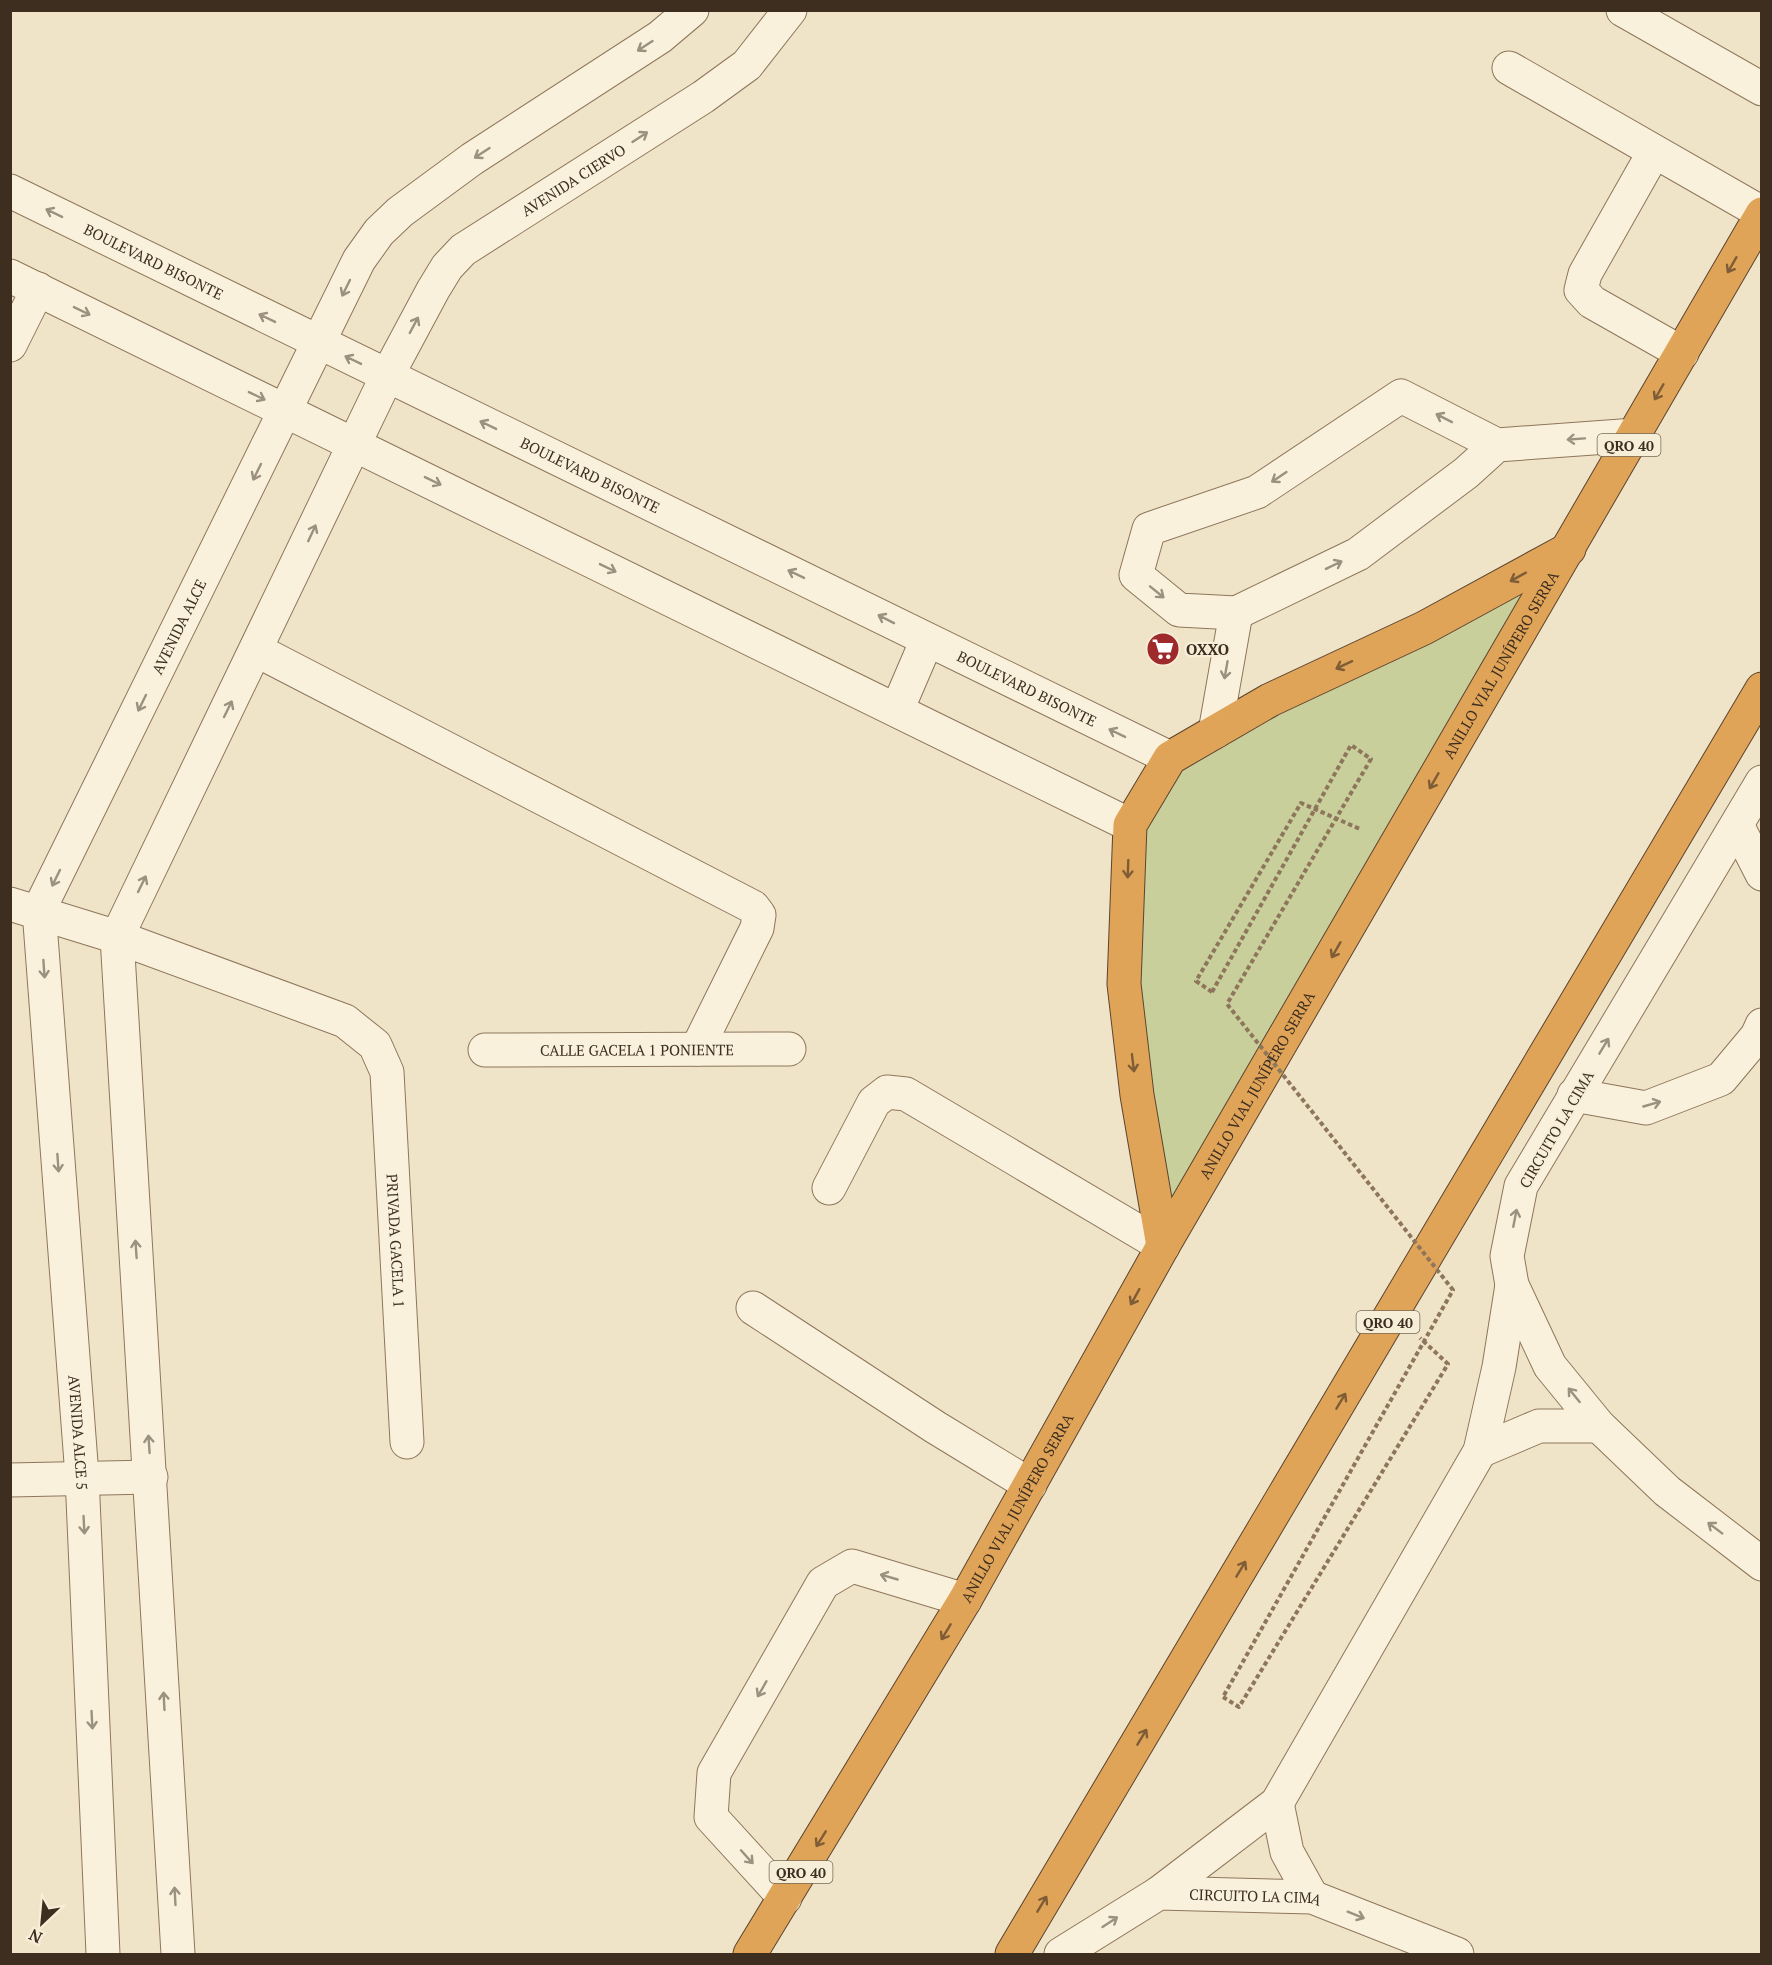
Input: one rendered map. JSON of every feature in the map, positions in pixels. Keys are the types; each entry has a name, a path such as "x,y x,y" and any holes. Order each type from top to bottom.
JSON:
{"highway":[{"name":"ANILLO VIAL JUNÍPERO SERRA","path":"750,1954 965,1600 1163,1246 1569,549 1761,214"},
{"path":"1163,1246 1137,1095 1124,984 1130,825 1170,758 1270,699 1424,628 1569,549"},
{"name":"QRO 40","path":"1012,1954 1761,689"}],"street":[{"path":"319,344 359,260 379,232 400,212 472,159 660,37 692,10"},
{"name":"AVENIDA CIERVO","path":"387,376 447,267 464,250 703,97 747,65 790,10"},
{"path":"1623,10 1761,89"},
{"path":"1509,69 1761,214"},
{"path":"1654,152 1585,274 1581,290 1592,302 1682,353"},
{"name":"BOULEVARD BISONTE","path":"10,191 1170,758"},
{"path":"10,345 24,283 1130,825"},
{"name":"AVENIDA ALCE","path":"25,907 287,410 319,344"},
{"path":"178,1954 117,937 387,376"},
{"path":"1497,445 1466,473 1358,554 1236,613 1179,610 1136,575 1149,529 1257,492 1401,396 1497,445 1635,435"},
{"path":"1215,732 1236,613"},
{"path":"897,710 927,640"},
{"path":"256,650 753,907 759,915 757,928 697,1049"},
{"name":"CIRCUITO LA CIMA","path":"1761,782 1521,1185 1508,1256 1512,1285 1550,1366 1599,1426 1667,1491 1761,1564"},
{"path":"1737,825 1761,874"},
{"path":"25,907 117,937"},
{"name":"AVENIDA ALCE 5","path":"25,907 82,1476 103,1954"},
{"name":"PRIVADA GACELA 1","path":"117,937 345,1021 375,1045 387,1072 407,1442"},
{"path":"1574,1095 1646,1108 1721,1079 1760,1034"},
{"name":"CALLE GACELA 1 PONIENTE","path":"485,1050 789,1049"},
{"path":"829,1188 874,1102 887,1092 906,1094 1163,1246"},
{"path":"1061,1954 1159,1893 1277,1803 1480,1450 1499,1367 1512,1285"},
{"path":"753,1308 935,1427 1030,1485"},
{"path":"1480,1450 1539,1426 1599,1426"},
{"path":"10,1480 82,1476 151,1477"},
{"path":"784,1898 711,1816 714,1773 822,1583 852,1566 965,1600"},
{"path":"1277,1803 1287,1852 1312,1897"},
{"name":"CIRCUITO LA CIMA","path":"1159,1893 1312,1897 1457,1954"}],"path":[{"path":"1393,1313 1448,1364 1239,1707 1223,1697 1453,1290 1227,1004 1371,759 1351,745 1212,992 1196,981 1301,803 1397,845"}],"green space":[{"path":"1569,549 1163,1246 1137,1095 1130,825 1170,758"}],"place":[{"name":"OXXO","path":"1163,649"}]}
